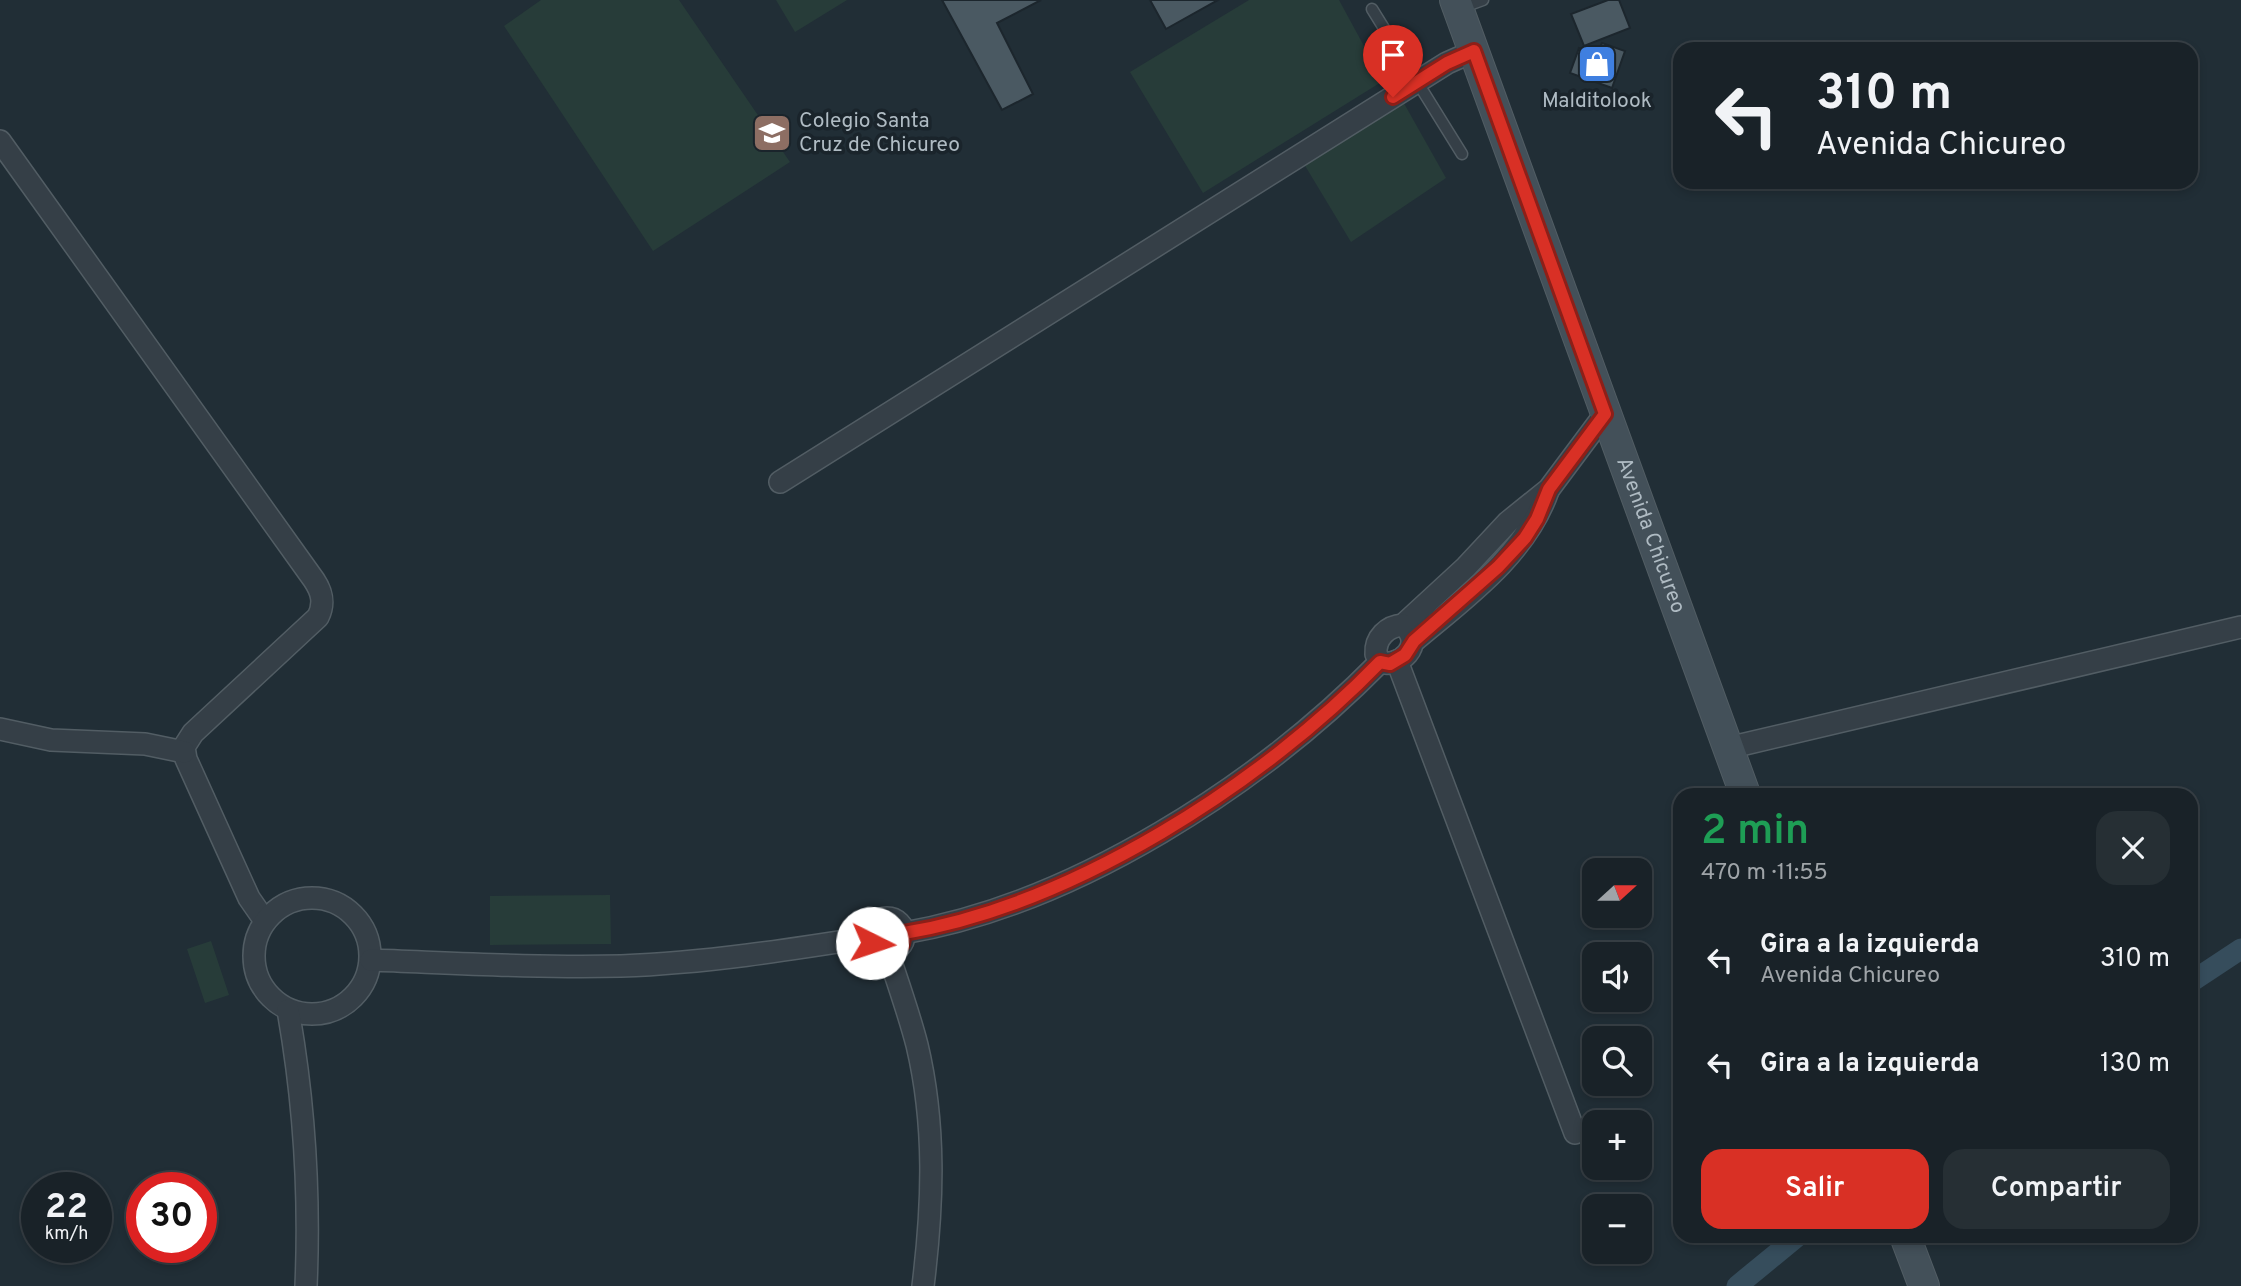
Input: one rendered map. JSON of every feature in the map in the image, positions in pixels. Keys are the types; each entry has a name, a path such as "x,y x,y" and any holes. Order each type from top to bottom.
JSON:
{"main road":[{"name":"Avenida Chicureo","path":"1466,3 1474,51 1743,788"},
{"path":"1908,1243 1924,1286"}],"street":[{"path":"780,482 1447,63 1474,51"},
{"path":"0,141 322,594 323,603 318,617 193,733 186,742 184,752 249,898 265,921"},
{"path":"904,933 961,921 1011,904 1104,863 1205,806 1276,756 1389,662 1405,655 1408,633 1508,522 1549,489 1605,414"},
{"path":"1728,748 2241,627"},
{"path":"1408,633 1390,628 1378,641 1376,654 1389,662 1575,1133"},
{"path":"0,729 51,740 145,744 184,752"},
{"path":"317,898 337,903 353,914 368,940 371,960 365,982 351,1000 321,1014 310,1015 288,1010 271,998 259,981 254,950 265,921 279,907 298,899 317,898"},
{"path":"888,918 899,922 904,933 899,948 888,953 876,948 870,937 873,926 888,918"},
{"path":"371,960 492,965 623,966 733,956 870,937"},
{"path":"888,953 917,1047 929,1116 931,1193 923,1286"},
{"path":"288,1010 305,1158 306,1286"}],"lane":[{"path":"1372,9 1462,154"}],"green space":[{"path":"541,0 679,0 790,162 653,251 504,26"},
{"path":"776,0 847,0 795,32"},
{"path":"1249,0 1339,0 1383,81 1203,193 1130,72"},
{"path":"1401,98 1446,178 1351,242 1301,159"},
{"path":"610,895 611,944 490,945 490,896"},
{"path":"211,941 229,995 205,1003 187,949"}],"building":[{"path":"942,0 1041,0 997,23 1033,94 1002,110"},
{"path":"1150,0 1218,0 1166,29"},
{"path":"1608,0 1619,0 1630,28 1584,46 1571,14"},
{"name":"Malditolook","path":"1602,43 1625,51 1612,88 1570,73 1579,48 1597,54"}],"waterway":[{"path":"2198,977 2241,949"},
{"path":"1737,1286 1789,1243"}],"place":[{"name":"Malditolook","path":"1597,64"},
{"name":"Colegio Santa Cruz de Chicureo","path":"772,133"}],"route":[{"path":"872,943 876,948 888,953 899,948 904,933 987,914 1070,879 1132,848 1205,806 1276,756 1334,708 1380,662 1390,664 1405,655 1414,641 1498,567 1525,538 1537,519 1549,489 1605,414 1474,51 1447,63 1393,97"}]}
